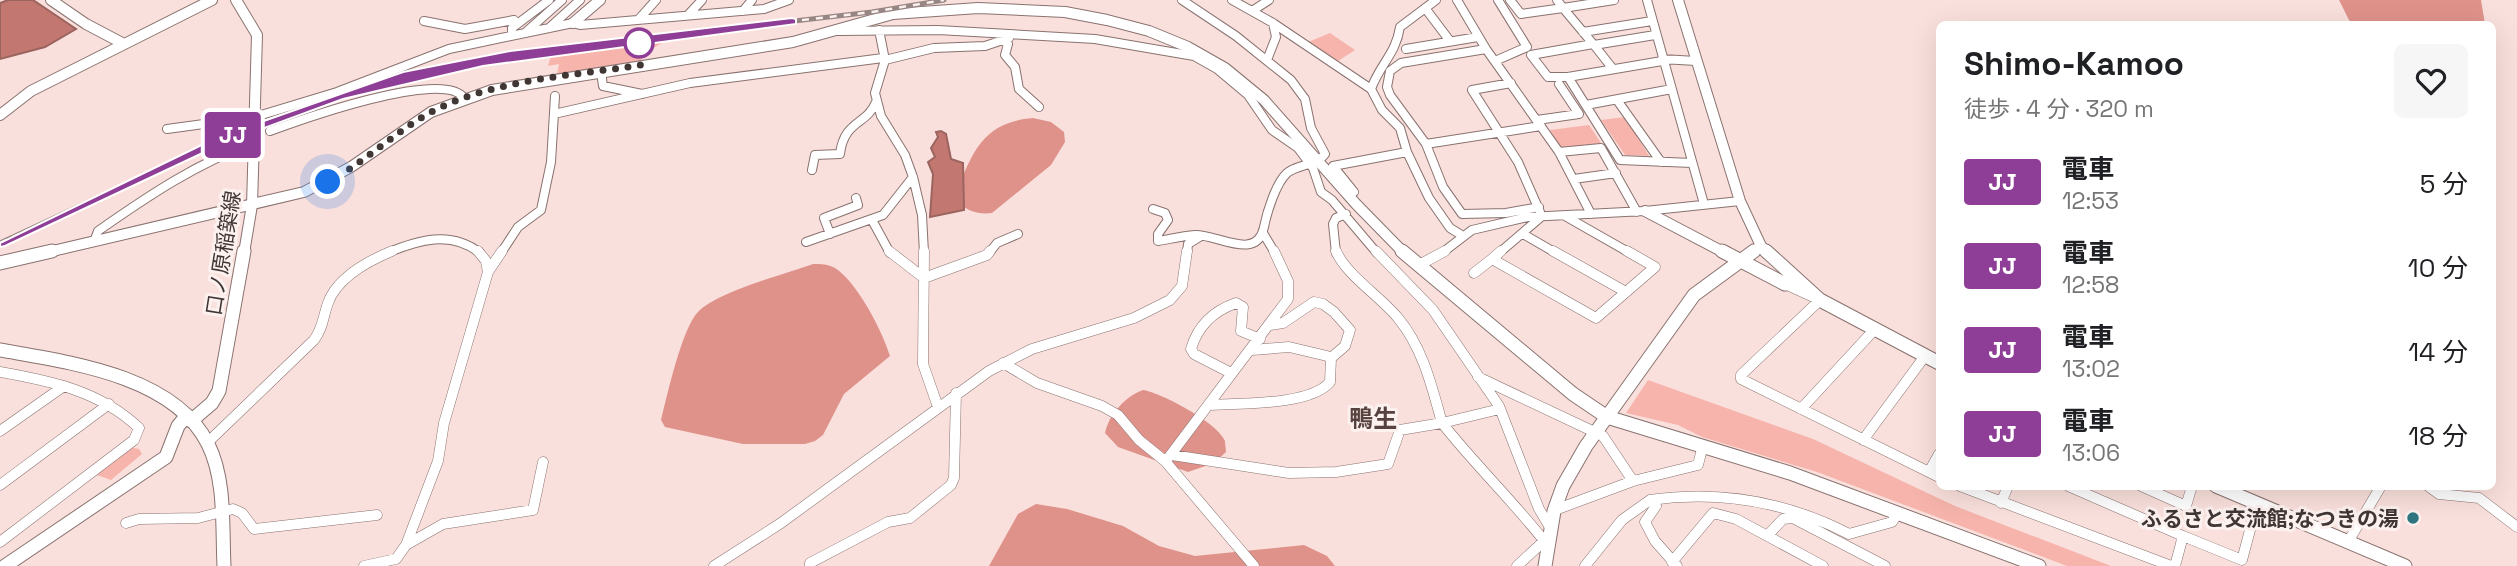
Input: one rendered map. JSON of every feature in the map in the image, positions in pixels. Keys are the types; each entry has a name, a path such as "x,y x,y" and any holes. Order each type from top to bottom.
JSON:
{"street":[{"path":"51,0 86,24 124,44"},
{"path":"0,116 30,91 212,0"},
{"name":"口ノ原稲築線","path":"5,566 166,457 174,442 177,423 212,403 219,391 252,206 255,142 257,35 236,0"},
{"path":"513,28 541,0"},
{"path":"167,128 255,117 337,92 449,49 513,28 530,12 549,0"},
{"path":"525,33 562,0"},
{"path":"548,29 580,0"},
{"path":"424,22 465,29 513,28 525,33 573,23 600,0"},
{"path":"639,19 656,0"},
{"path":"688,15 702,0"},
{"path":"743,11 752,0"},
{"path":"573,23 580,25 764,9 789,0"},
{"path":"1153,209 1165,213 1168,220 1158,234 1157,241 1201,236 1220,238 1242,247 1259,240 1268,207 1287,173 1324,157 1325,151 1311,128 1305,99 1291,80 1182,0"},
{"path":"1232,0 1273,23 1371,89 1382,110 1400,128 1407,152 1429,198 1450,228 1463,236"},
{"path":"1252,11 1269,0"},
{"path":"1371,89 1373,76 1397,47 1400,27 1436,0"},
{"path":"1457,0 1486,49 1559,152 1591,214"},
{"path":"1495,61 1527,47 1498,0"},
{"path":"1510,0 1521,14 1614,0"},
{"path":"1557,0 1613,69"},
{"path":"1647,0 1704,204"},
{"path":"1678,0 1740,201 1760,246 1795,284 1820,300"},
{"path":"0,263 252,206 328,182 421,118 464,98 503,87 795,41 870,19 939,8 1064,5 1164,36 1199,52 1250,87 1314,162 1318,188 1346,214 1433,310 1500,409 1548,539"},
{"path":"1425,8 1450,41"},
{"path":"1583,32 1652,21"},
{"path":"1267,60 1276,37 1273,23"},
{"path":"833,31 879,30 1095,39 1195,56 1248,95 1266,124 1314,162 1371,221 1419,265 1573,394 1607,417 1702,449 1790,473 2025,564 2039,566"},
{"path":"879,30 884,59 877,79 876,101 881,116 905,155 913,177 924,240 923,364 938,407"},
{"path":"554,114 690,83 806,66 884,59 934,48 985,46 1021,35"},
{"path":"1656,35 1531,55 1548,77 1568,77 1662,60 1696,61"},
{"path":"1406,49 1478,37"},
{"path":"1002,40 1008,44 1005,55 1015,67 1019,89 1040,107"},
{"path":"1486,49 1401,63 1390,71 1387,88 1426,144 1443,187 1462,214 1506,213 1538,207"},
{"path":"601,72 601,83 608,88 642,94"},
{"path":"1568,77 1620,160 1692,163"},
{"path":"1511,83 1472,90 1530,185 1541,217"},
{"path":"1426,144 1500,132 1579,114 1559,84"},
{"path":"270,131 378,96 451,89 460,92 464,98"},
{"path":"1586,105 1672,89"},
{"path":"488,272 518,227 541,210 551,162 555,96"},
{"path":"1617,100 1661,162"},
{"path":"812,170 815,155 840,154 841,138 857,119 872,112 872,105 876,101"},
{"path":"94,242 98,231 171,183 223,154 255,142"},
{"path":"1559,152 1601,148 1641,211 1739,260 1795,284 1936,362"},
{"path":"1349,196 1354,192 1333,166 1407,152"},
{"path":"1574,179 1616,173"},
{"path":"806,242 872,220 892,208 903,186 913,177"},
{"path":"830,234 824,218 858,205 856,198"},
{"path":"1419,265 1454,246 1472,230 1517,220 1740,201"},
{"path":"1346,214 1336,218 1333,224 1336,253 1400,320 1428,370 1442,423 1479,468 1548,539"},
{"path":"1492,259 1595,318 1656,267 1565,216"},
{"path":"1474,273 1541,217"},
{"path":"872,220 890,253 924,278"},
{"path":"1356,228 1371,221"},
{"path":"1169,458 1288,299 1290,291 1281,260 1263,233"},
{"path":"1523,233 1626,292"},
{"path":"924,278 987,255 997,243 1018,234"},
{"path":"714,566 780,523 956,393 1003,363 1053,341 1153,311 1180,292 1188,244 1201,236"},
{"path":"207,443 320,334 329,299 349,275 363,265 405,246 443,237 462,242 482,254 488,262 488,272 444,423 438,461 406,545 396,559 364,566"},
{"path":"1545,566 1555,510 1573,466 1596,431 1679,312 1694,295 1760,246"},
{"path":"1820,300 1741,375 1741,379 1934,475"},
{"path":"1208,405 1315,394 1328,385 1331,358 1345,346 1350,330 1324,304 1315,301 1307,302 1284,322 1270,325"},
{"path":"1231,373 1194,354 1191,349 1198,327 1236,303 1243,307 1241,331 1260,339"},
{"path":"1801,409 1875,329"},
{"path":"1252,350 1289,346 1331,358"},
{"path":"0,350 90,367 127,380 189,418 207,443 219,486 224,566"},
{"path":"1863,440 1925,356"},
{"path":"1003,363 1037,383 1102,406 1118,415 1139,440 1169,458 1254,566"},
{"path":"0,381 5,373 64,386 110,404 139,428 134,440 0,542"},
{"path":"1476,376 1596,431 1607,440 1633,481"},
{"path":"0,431 64,386"},
{"path":"810,566 810,563 888,522 909,518 951,485 956,468 956,393"},
{"path":"0,485 110,404"},
{"path":"1169,458 1247,469 1332,473 1388,464 1400,430 1500,409"},
{"path":"1555,510 1633,481 1699,465 1702,449"},
{"path":"406,545 443,524 533,510 543,462"},
{"path":"1970,490 2173,566 2183,536"},
{"path":"2001,503 2006,490"},
{"path":"2085,490 2183,536 2242,560 2257,504"},
{"path":"2150,490 2186,506 2191,490"},
{"path":"2225,490 2405,566"},
{"path":"2348,542 2379,490"},
{"path":"2434,490 2439,494 2479,498 2517,527"},
{"path":"1586,566 1636,506 1671,496 1700,496 1776,506 1802,513 1849,534 1892,522 1898,514"},
{"path":"1650,500 1656,506 1645,522 1655,541 1675,564 1713,513 1736,519 1823,566"},
{"path":"126,523 139,519 198,518 220,510 233,509 242,513 254,529 377,515"},
{"path":"1768,535 1783,519 1793,518 1885,566"},
{"path":"1517,566 1548,539"}],"shaded area":[{"path":"8,0 33,0 76,29 45,47 0,59 0,3"},
{"path":"2339,0 2481,0 2484,21 2350,21"},
{"path":"1330,33 1355,50 1335,63 1306,43"},
{"path":"664,42 644,53 641,61 557,74 559,64 548,66 551,56"},
{"path":"1625,117 1649,156 1625,155 1601,120"},
{"path":"1033,118 1051,122 1064,132 1065,142 1051,165 992,213 976,212 962,205 955,197 973,154 981,143 990,133 1002,126"},
{"path":"1589,125 1603,146 1562,150 1550,130"},
{"path":"936,132 946,134 951,159 963,163 964,210 930,217 933,174 928,162 935,157 931,148 938,137"},
{"path":"813,264 835,268 852,284 875,320 890,356 844,394 823,435 805,444 743,444 665,427 661,420 676,363 686,332 698,312 720,297"},
{"path":"1648,380 1813,439 1955,506 2111,566 2067,566 1817,472 1702,437 1678,425 1626,413"},
{"path":"1143,390 1175,403 1212,426 1225,441 1226,452 1214,463 1188,472 1118,447 1105,433 1110,419 1130,397"},
{"path":"130,447 139,449 142,454 111,480 94,474"},
{"path":"1036,504 1067,509 1123,526 1159,546 1195,556 1304,545 1327,556 1335,566 989,566 1018,514"}],"railway":[{"path":"0,243 222,140 381,82 429,69 510,54 872,12 944,0"}],"train":[{"name":"JJ","path":"0,243 222,140 381,82 429,69 510,54 792,21 729,32 483,63 384,84 344,96"}],"place":[{"name":"ふるさと交流館;なつきの湯","path":"2413,518"}],"district":[{"name":"鴨生","path":"1373,418"}],"route":[{"path":"328,182 355,166 421,118 444,106 503,87 641,65 639,43"}]}
